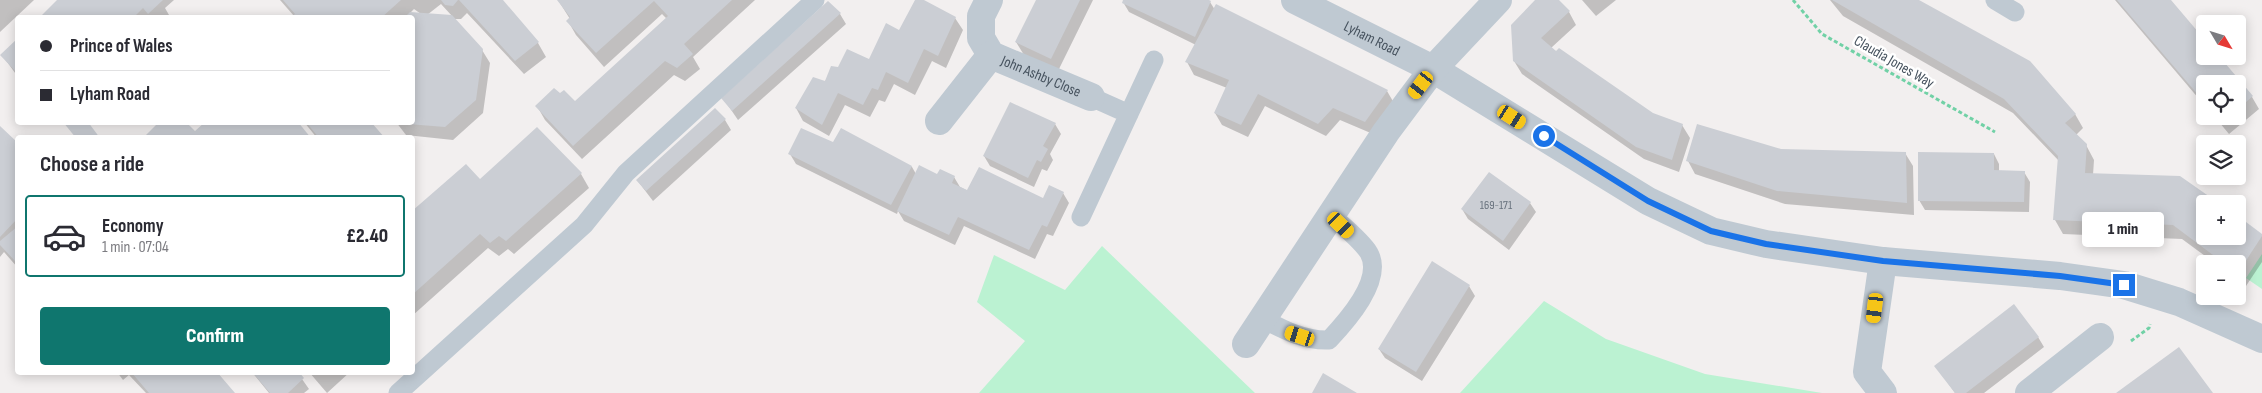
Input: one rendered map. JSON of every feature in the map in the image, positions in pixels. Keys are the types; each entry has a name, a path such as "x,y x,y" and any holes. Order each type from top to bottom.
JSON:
{"street":[{"name":"John Ashby Close","path":"988,0 981,16 981,38 990,55 1091,97"},
{"name":"Lyham Road","path":"1295,0 1433,69 1648,201 1711,231 1766,244 1883,261 2060,276 2124,285 2162,296 2262,338"},
{"path":"1246,344 1386,132 1433,69 1498,0"},
{"name":"John Ashby Close","path":"939,121 990,55"},
{"path":"1883,261 1867,372 1883,393"},
{"path":"2029,393 2100,337"}],"lane":[{"path":"398,393 584,225 626,174 815,0"},
{"path":"1995,0 2015,12"},
{"path":"1081,217 1154,60"},
{"path":"1091,97 1129,114"},
{"path":"1262,319 1286,331 1315,340 1329,340 1359,304 1372,276 1370,254 1331,215"}],"path":[{"name":"Claudia Jones Way","path":"1793,0 1822,34 1995,132"},
{"path":"2100,337 2128,344 2149,328 2162,296"}],"green space":[{"path":"1102,246 1255,393 979,393 1025,341 977,302 994,255 1065,290"},
{"path":"2262,254 2262,289 2246,278"},
{"path":"1544,301 1606,339 1705,374 1822,393 1460,393"}],"building":[{"path":"57,0 163,0 148,14 143,8 136,15 42,15"},
{"path":"283,0 401,0 384,15 294,15 295,14"},
{"path":"441,0 458,0 453,6 445,5"},
{"path":"459,0 503,0 539,42 515,61"},
{"path":"557,0 732,0 684,44 693,54 677,68 665,61 573,146 535,106 554,88 560,93 564,90 575,101 668,16 654,1 596,53 566,21 570,17"},
{"path":"915,0 924,0 956,17 938,56 924,49 908,83 886,72 878,90 872,88 863,105 838,93 822,125 795,108 813,77 825,81 831,66 838,67 847,49 869,59 886,23 899,30"},
{"path":"1036,0 1080,0 1051,59 1015,42"},
{"path":"1123,0 1211,1 1195,37 1122,3"},
{"path":"1535,0 1559,0 1570,11 1541,38 1556,51 1559,48 1653,113 1683,124 1672,160 1636,147 1513,61 1511,25"},
{"path":"1832,0 1919,0 2030,61 2076,114 2065,123 2087,144 2085,173 2180,176 2207,195 2196,195 2196,242 2173,225 2053,220 2058,156 2004,99"},
{"path":"2117,0 2171,0 2196,29 2196,65 2227,65 2235,75 2196,75 2196,92"},
{"path":"828,1 841,13 732,111 721,98"},
{"path":"1216,4 1388,90 1365,122 1333,108 1318,124 1258,94 1241,125 1214,113 1229,80 1185,62"},
{"path":"410,12 452,15 483,49 476,100 445,127 415,125 415,15 407,15"},
{"path":"15,41 15,71 0,55"},
{"path":"2246,88 2253,96 2246,102"},
{"path":"1010,102 1056,123 1043,146 1048,149 1041,162 1037,160 1028,178 983,156"},
{"path":"715,108 726,119 646,191 636,180"},
{"path":"1697,124 1781,149 1906,152 1907,203 1777,191 1686,161"},
{"path":"65,125 90,125 98,135 74,135"},
{"path":"156,125 189,125 195,131 202,125 300,125 309,135 146,135"},
{"path":"308,125 374,125 382,135 317,135"},
{"path":"0,126 15,140 15,221 0,237"},
{"path":"537,127 582,173 506,241 499,236 490,243 480,234 415,292 415,208 466,164 480,179"},
{"path":"801,128 833,142 841,128 912,166 891,205 788,154"},
{"path":"1918,152 1994,153 1994,170 2025,171 2024,202 1918,201"},
{"path":"919,165 937,174 940,169 955,176 952,183 967,190 979,167 1043,198 1049,185 1064,192 1047,227 1042,225 1029,250 958,217 949,235 897,211"},
{"path":"1489,172 1531,202 1503,241 1461,209"},
{"path":"2246,222 2262,234 2246,261 2246,255 2213,255 2200,245 2246,245"},
{"path":"15,228 15,261 0,245 0,241"},
{"path":"1432,261 1470,285 1416,372 1378,349"},
{"path":"2014,304 2039,337 1966,393 1955,393 1934,366"},
{"path":"2179,347 2213,393 2116,393"},
{"path":"1323,373 1357,393 1312,393"},
{"path":"134,375 220,375 235,393 149,393"},
{"path":"255,375 302,375 304,378 288,393 270,393"}],"route":[{"path":"1544,136 1648,201 1711,231 1766,244 1883,261 2060,276 2124,285"}]}
